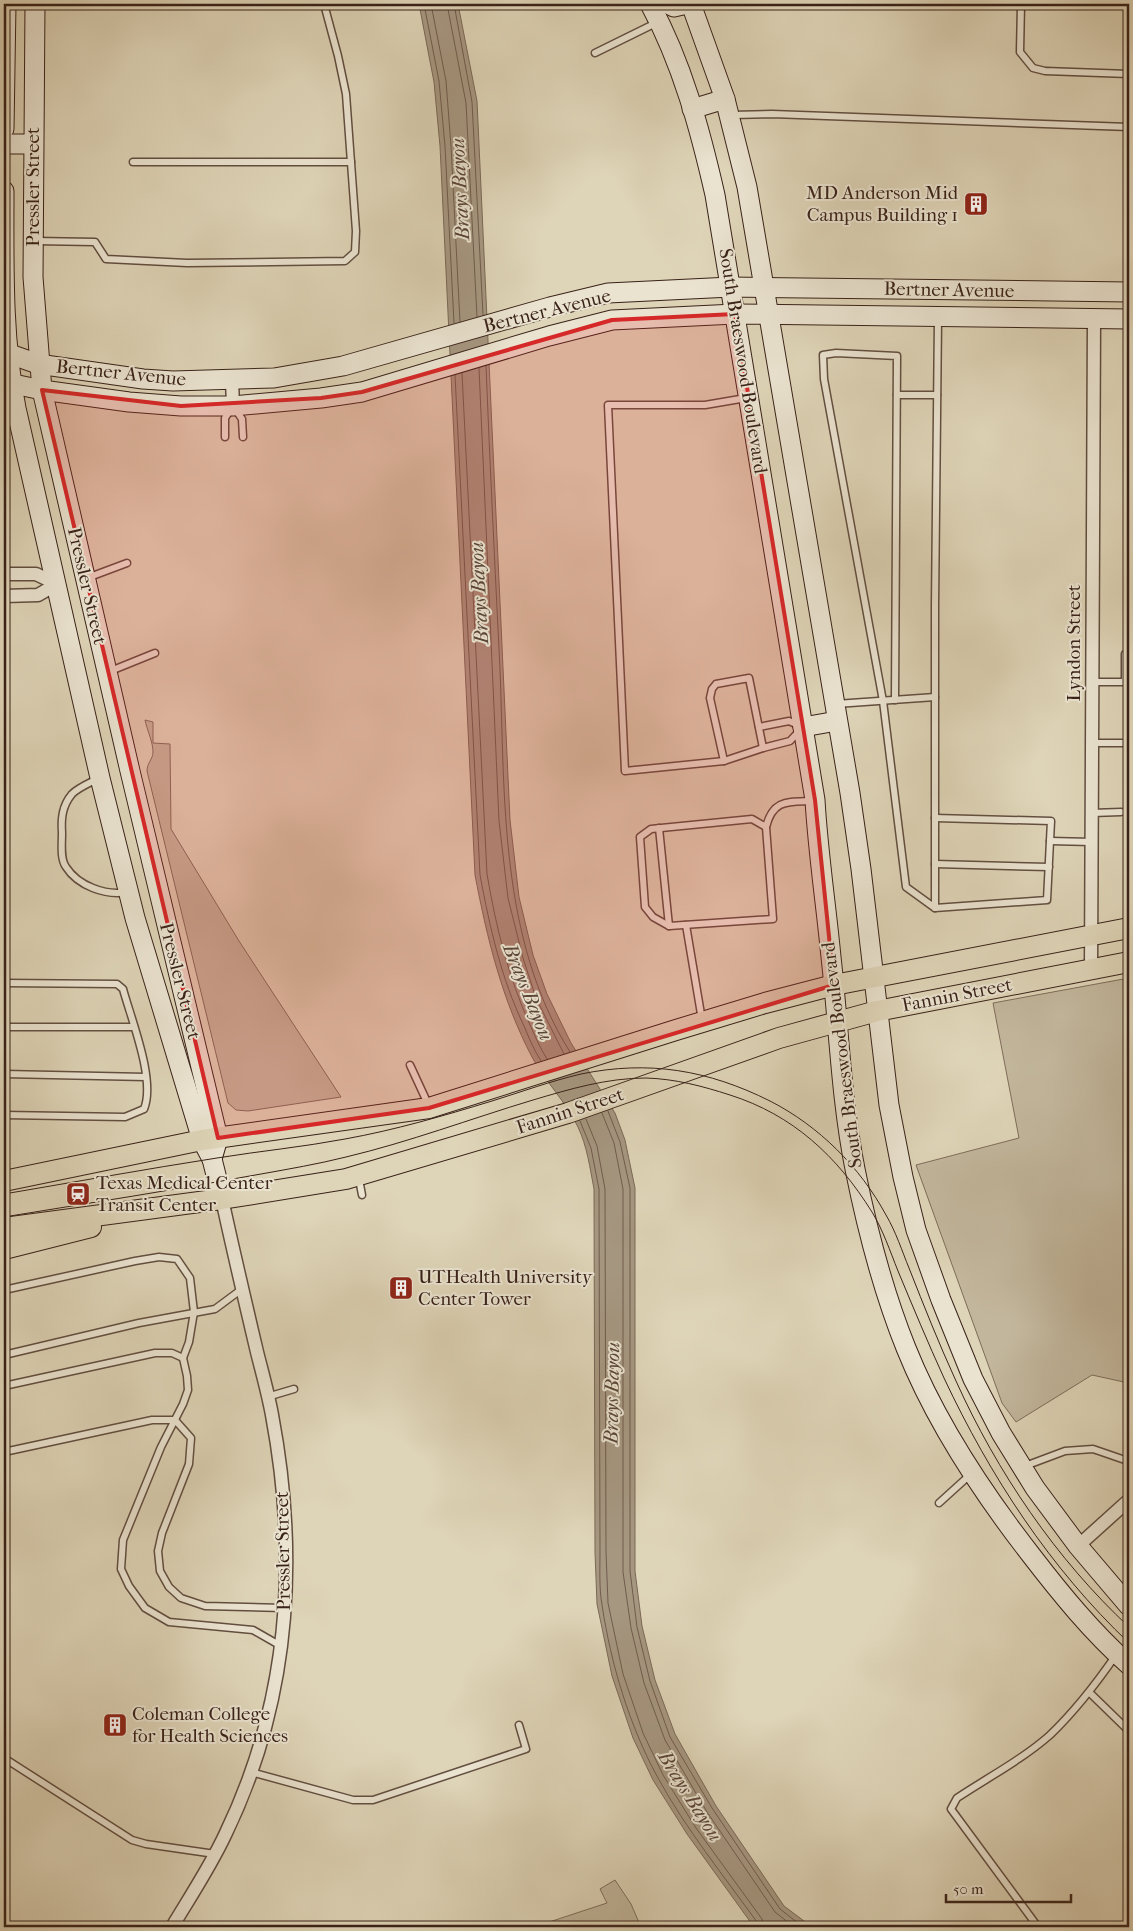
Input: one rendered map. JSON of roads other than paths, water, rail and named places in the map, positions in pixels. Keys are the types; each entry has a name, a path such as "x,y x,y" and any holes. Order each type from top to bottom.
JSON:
{"main road":[{"name":"Fannin Street","path":"4,1181 210,1139 429,1108 702,1022 834,985 1129,928"},
{"name":"Fannin Street","path":"4,1228 222,1199 346,1179 360,1185 779,1038 877,1012 1129,962"},
{"path":"4,1174 72,1168"},
{"path":"4,1249 176,1205"}],"street":[{"name":"Pressler Street","path":"4,129 6,4"},
{"name":"Pressler Street","path":"35,4 33,277 38,364 42,390 175,957 210,1139 212,1159 272,1413 284,1499 287,1565 286,1608 282,1647 268,1715 251,1772 230,1824 215,1854 172,1927"},
{"name":"South Braeswood Boulevard","path":"650,4 682,76 715,195 815,800 820,872 834,985 842,1082 854,1164 885,1285 906,1348 938,1415 972,1473 1006,1523 1044,1572 1080,1616 1123,1659"},
{"path":"668,4 674,7 687,4"},
{"name":"South Braeswood Boulevard","path":"691,4 727,107 746,187 861,869 889,1105 916,1230 973,1379 1001,1433 1035,1488 1078,1546 1129,1606"},
{"path":"692,109 727,107"},
{"path":"4,144 33,144"},
{"name":"Pressler Street","path":"4,191 4,268 8,383 57,584 65,627 128,892 148,964 210,1139"},
{"name":"Bertner Avenue","path":"6,352 38,364 143,379 173,381 274,378 343,366 550,307 608,293 731,287 1129,292"},
{"path":"900,316 938,304 1040,304 1057,291"},
{"name":"Bertner Avenue","path":"8,383 42,390 129,402 181,406 233,406 362,392 549,336 612,320 736,314 1129,319"},
{"name":"Lyndon Street","path":"1091,969 1094,318"},
{"path":"232,380 233,406"},
{"path":"4,574 36,574 57,584"},
{"path":"4,596 38,595 57,584 86,578"},
{"path":"803,727 836,712"},
{"path":"100,778 130,771"},
{"path":"148,964 175,957"},
{"path":"1078,1546 1129,1500"}],"lane":[{"path":"33,241 95,242 106,259 187,263 345,261 354,252 356,238 346,94 324,4"},
{"path":"1021,4 1020,52 1033,68 1045,71 1129,74"},
{"path":"596,54 659,22"},
{"path":"727,107 772,114 1129,127"},
{"path":"133,162 351,162"},
{"path":"935,908 938,316"},
{"path":"895,700 897,356 836,353 823,355 824,380 883,701 906,887 935,908 1047,900 1051,821 935,818"},
{"path":"897,394 937,395"},
{"path":"749,398 705,405 608,405 625,771 724,761 790,741 803,727 789,721 759,727"},
{"path":"225,437 225,418 233,406 242,419 243,437"},
{"path":"86,578 127,563"},
{"path":"107,672 156,652"},
{"path":"1092,682 1125,682 1125,654 1129,654"},
{"path":"724,761 710,698 712,689 716,684 749,678 763,748"},
{"path":"836,712 883,701 935,697"},
{"path":"1092,743 1129,743"},
{"path":"100,778 73,793 63,810 62,851 65,866 73,876 85,884 109,894 128,892"},
{"path":"766,827 752,819 651,829 640,837 645,907 652,917 669,926 773,919 766,827 769,814 780,803 815,800"},
{"path":"1092,813 1121,812"},
{"path":"660,828 669,926"},
{"path":"1050,841 1092,842"},
{"path":"935,864 1049,867"},
{"path":"686,925 702,1022"},
{"path":"4,983 117,984 123,989 134,1027 146,1077 147,1101 144,1109 125,1117 4,1115"},
{"path":"4,1026 134,1027"},
{"path":"410,1065 429,1108"},
{"path":"4,1074 146,1077"},
{"path":"4,1290 135,1260 159,1257 176,1259 190,1278 194,1312 189,1342 183,1358 188,1390 161,1447 123,1540 121,1569 129,1586 146,1608 169,1622 253,1630 282,1647"},
{"path":"4,1355 194,1312 215,1309 242,1289"},
{"path":"4,1386 155,1353 172,1353 183,1358"},
{"path":"268,1396 294,1389"},
{"path":"4,1452 152,1420 175,1420 191,1438 189,1464 162,1533 158,1551 160,1571 169,1587 181,1598 205,1606 286,1608"},
{"path":"1022,1467 1064,1450 1093,1449 1125,1460 1129,1464"},
{"path":"939,1503 972,1473"},
{"path":"1038,1927 951,1809 957,1798 1025,1754 1049,1736 1123,1659"},
{"path":"1090,1692 1129,1731"},
{"path":"251,1772 353,1800 373,1800 526,1749 519,1725"},
{"path":"4,1758 132,1840 146,1844 215,1854"}],"water":[{"name":"Brays Bayou","path":"419,4 458,4 477,101 510,820 519,897 533,955 547,994 571,1043 615,1113 625,1140 635,1188 635,1571 642,1626 655,1680 675,1734 716,1806 784,1906 808,1924 807,1927 754,1927 687,1834 653,1780 633,1738 612,1676 597,1604 595,1552 594,1189 586,1149 578,1127 568,1109 532,1057 512,1013 490,945 475,875 440,146 434,82"}],"tram line":[{"path":"4,1194 364,1135 437,1117 547,1083 606,1070 654,1068 678,1071 701,1075 747,1090 788,1111 821,1135 837,1149 864,1180 893,1228 950,1367 972,1415 990,1448 1030,1513 1053,1543 1102,1601 1129,1627"},
{"path":"4,1217 197,1186 335,1160 561,1092 617,1080 646,1078 678,1081 753,1103 774,1114 812,1140 844,1173 872,1212 883,1233 944,1378 981,1450 1024,1519 1048,1552 1073,1584 1129,1643"}],"place":[{"name":"MD Anderson Mid Campus Building 1","path":"976,204"},
{"name":"Texas Medical Center Transit Center","path":"78,1194"},
{"name":"UTHealth University Center Tower","path":"401,1288"},
{"name":"Coleman College for Health Sciences","path":"115,1725"}]}
